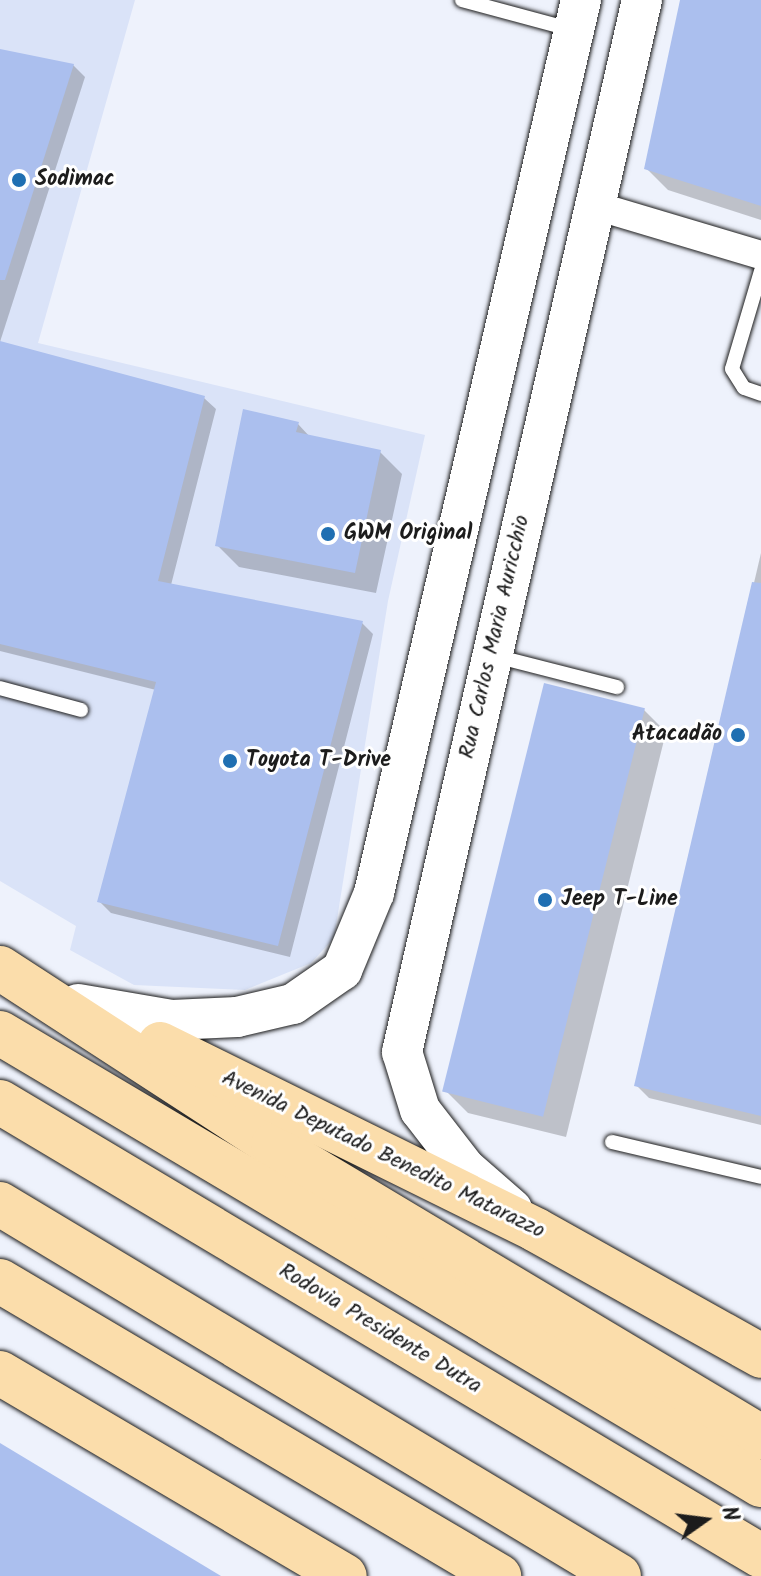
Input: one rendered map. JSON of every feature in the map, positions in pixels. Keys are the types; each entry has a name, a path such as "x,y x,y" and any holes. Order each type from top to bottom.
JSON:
{"main road":[{"name":"Rua Carlos Maria Auricchio","path":"536,1230 465,1168 420,1110 402,1052 642,0"},
{"path":"78,1004 172,1020 237,1017 293,1004 342,970 374,893 577,15"},
{"path":"545,151 593,205"},
{"name":"Avenida Deputado Benedito Matarazzo","path":"0,962 78,1004 536,1230 761,1356"},
{"path":"0,968 273,1145 761,1437"},
{"path":"0,1033 761,1485"},
{"name":"Rodovia Presidente Dutra","path":"0,1102 761,1556"},
{"path":"0,1204 619,1576"},
{"path":"0,1281 499,1576"},
{"path":"0,1373 345,1576"}],"street":[{"path":"593,205 761,255"}],"lane":[{"path":"462,0 577,15"},
{"path":"761,271 732,369 744,388 761,394"},
{"path":"491,655 617,687"},
{"path":"0,688 81,710"},
{"path":"612,1142 761,1177"}],"shaded area":[{"path":"0,0 135,0 38,343 425,435 388,601 334,938 311,963 245,990 134,985 70,950 76,926 0,881"}],"building":[{"path":"680,0 761,0 761,206 644,169"},
{"name":"Sodimac","path":"0,49 74,64 5,280 0,280"},
{"path":"0,341 205,396 158,581 363,621 278,946 97,902 156,682 0,644"},
{"path":"243,409 299,422 296,432 381,450 355,573 215,546"},
{"path":"752,582 761,583 761,1116 634,1086"},
{"name":"Jeep T-Line","path":"544,683 645,708 543,1117 442,1091"},
{"path":"0,1443 221,1576 0,1576"}],"place":[{"name":"Sodimac","path":"19,180"},
{"name":"GWM Original","path":"328,534"},
{"name":"Atacadão","path":"738,735"},
{"name":"Toyota T-Drive","path":"230,761"},
{"name":"Jeep T-Line","path":"545,900"}]}
